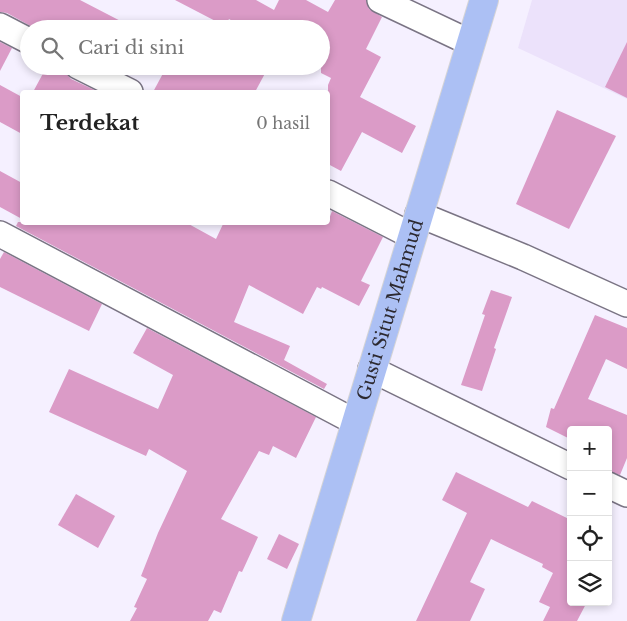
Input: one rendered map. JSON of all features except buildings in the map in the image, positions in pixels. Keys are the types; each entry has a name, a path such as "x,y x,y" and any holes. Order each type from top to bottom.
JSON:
{"highway":[{"name":"Gusti Situt Mahmud","path":"296,621 371,368 484,0"}],"street":[{"path":"380,0 471,43"},
{"path":"0,26 20,36"},
{"path":"96,75 126,90"},
{"path":"330,194 415,225 523,257 627,304"},
{"path":"0,234 355,422"},
{"path":"371,368 567,465"},
{"path":"612,487 627,494"}],"shaded area":[{"path":"532,0 627,0 627,99 518,48"}]}
